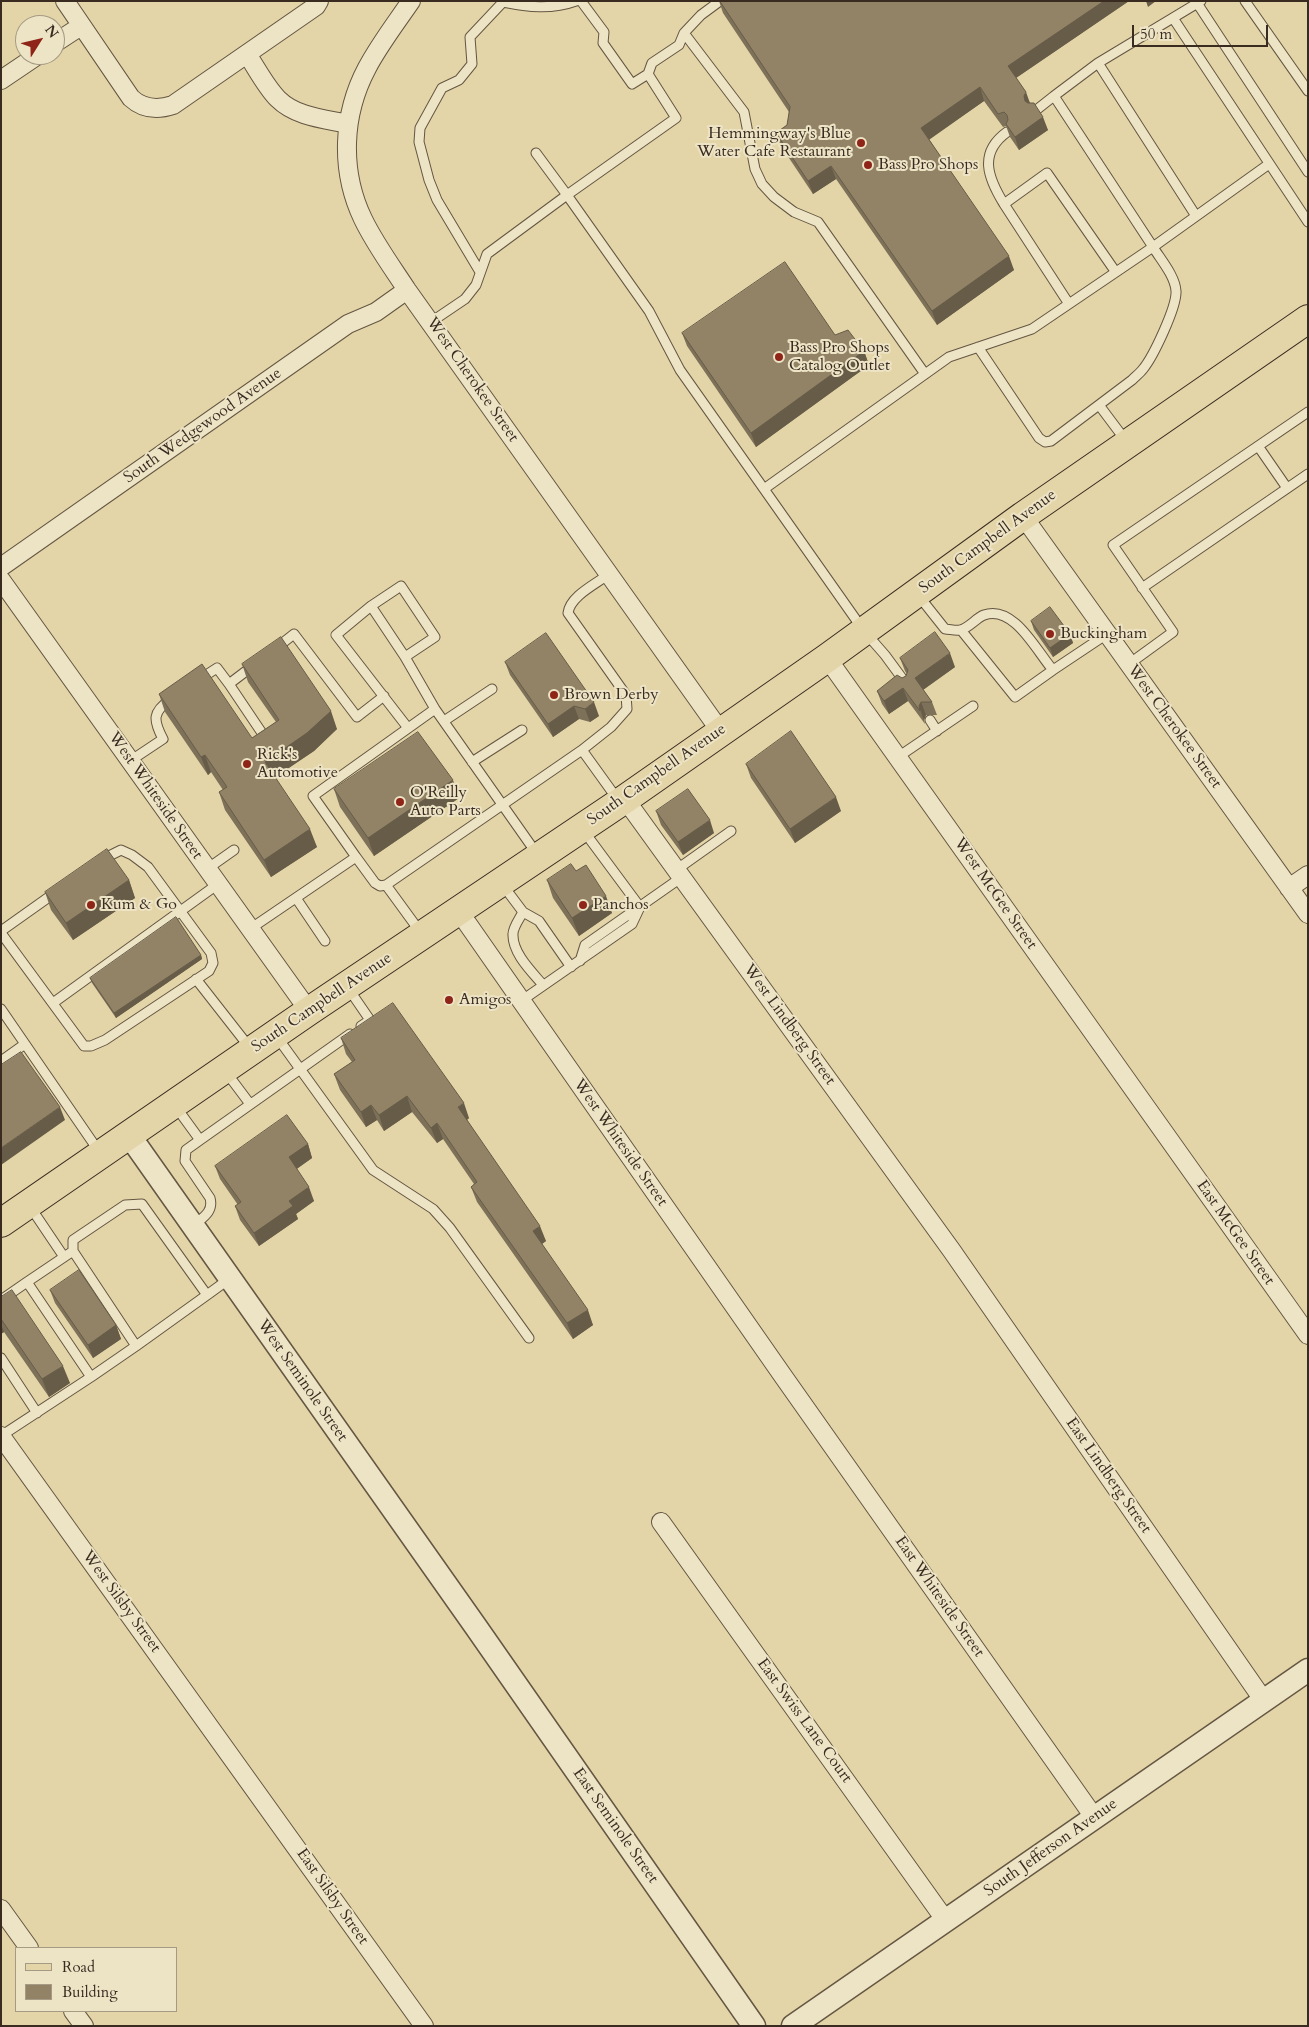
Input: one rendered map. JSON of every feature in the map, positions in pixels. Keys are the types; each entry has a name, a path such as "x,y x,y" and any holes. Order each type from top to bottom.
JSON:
{"main road":[{"name":"South Campbell Avenue","path":"1,1223 422,934 622,800 827,658 1023,516 1308,319"}],"street":[{"path":"65,1 127,94 135,102 153,108 173,105 317,4"},
{"name":"West Cherokee Street","path":"411,1 367,67 355,95 348,124 347,148 349,174 357,206 372,235 407,290 720,732"},
{"path":"65,36 81,26"},
{"path":"247,54 272,92 288,107 308,116 348,124"},
{"path":"1,80 23,65"},
{"name":"South Wedgewood Avenue","path":"1,567 348,324 376,312 407,290"},
{"name":"West Cherokee Street","path":"1023,516 1308,914"},
{"name":"West Whiteside Street","path":"1,580 309,1011"},
{"name":"West McGee Street","path":"827,658 1163,1131"},
{"name":"West Lindberg Street","path":"622,800 679,873 952,1251"},
{"path":"1289,888 1308,875"},
{"name":"West Whiteside Street","path":"458,910 782,1376"},
{"name":"East McGee Street","path":"1163,1131 1308,1335"},
{"name":"West Seminole Street","path":"129,1135 476,1627"},
{"name":"East Lindberg Street","path":"952,1251 1264,1701"},
{"name":"East Whiteside Street","path":"782,1376 1094,1817"},
{"name":"West Silsby Street","path":"1,1436 241,1768"},
{"name":"East Swiss Lane Court","path":"661,1522 946,1921"},
{"name":"East Seminole Street","path":"476,1627 754,2026"},
{"name":"South Jefferson Avenue","path":"793,2026 1308,1670"},
{"name":"East Silsby Street","path":"241,1768 424,2026"},
{"path":"1,1909 28,1947"},
{"path":"74,2012 84,2026"}],"lane":[{"path":"480,272 449,222 428,180 419,142 420,128 442,88 458,80 472,64 470,37 503,2 532,8 576,1"},
{"path":"581,1 604,32 602,43 632,84 648,74 652,63 679,45 684,33 701,15 720,1"},
{"path":"1245,1 1308,91"},
{"path":"1035,111 1098,63 1199,2 1308,172"},
{"path":"1173,18 1308,222"},
{"path":"684,33 744,112 755,169 762,184 774,197 794,212 818,222 925,374"},
{"path":"1098,63 1196,216"},
{"path":"430,322 465,299 476,285 487,254 676,118 648,74"},
{"path":"978,347 1039,438 1046,442 1051,442 1143,370 1174,304 1176,291 1174,281 1154,247 1054,96"},
{"path":"1006,132 998,139 989,154 988,172 1004,204 1069,304"},
{"path":"536,153 649,311 680,370 864,631 885,655 906,685"},
{"path":"764,489 949,357 1032,329 1154,247 1270,164"},
{"path":"1004,204 1047,173 1116,272"},
{"path":"1100,405 1128,444"},
{"path":"1129,664 1173,632 1113,545 1308,412"},
{"path":"1258,446 1287,488"},
{"path":"1142,588 1308,474"},
{"path":"436,709 313,796 375,883 380,886 386,885 582,750 612,727 627,709 626,695 568,614 574,600 609,574"},
{"path":"405,657 435,637 401,586 371,606 336,635 408,728"},
{"path":"917,593 945,629 961,630 985,614 1003,616 1024,630 1040,656 1053,670"},
{"path":"371,606 444,721 538,856"},
{"path":"961,630 1015,697 1107,634"},
{"path":"228,684 294,634 356,717 384,696"},
{"path":"194,684 217,668 266,739"},
{"path":"444,721 492,689"},
{"path":"130,761 163,739 156,725 155,717 157,711 179,694"},
{"path":"898,757 973,706"},
{"path":"930,720 937,731"},
{"path":"472,762 522,730"},
{"path":"582,750 622,800"},
{"path":"581,828 640,907"},
{"path":"521,1001 632,924 640,907 730,831"},
{"path":"63,887 1,932 84,1046 91,1046 105,1040 210,971 213,963 211,953 148,867 132,855 121,850 109,855 93,866"},
{"path":"207,869 234,850"},
{"path":"250,928 356,857"},
{"path":"500,882 523,912 539,921 571,967"},
{"path":"53,1004 218,884"},
{"path":"386,885 422,934"},
{"path":"296,898 324,940"},
{"path":"523,912 513,933 517,950 528,968 543,985"},
{"path":"196,980 252,1051"},
{"path":"193,1226 207,1214 212,1203 185,1160 186,1150 370,1020 346,986"},
{"path":"1,1008 101,1154"},
{"path":"276,1034 373,1170 433,1209 450,1228 529,1338"},
{"path":"1,1061 25,1044"},
{"path":"224,1070 250,1104"},
{"path":"174,1104 200,1140"},
{"path":"29,1204 64,1257"},
{"path":"136,1346 73,1251 73,1240 125,1205 142,1204 207,1295"},
{"path":"1,1300 73,1251"},
{"path":"1,1436 91,1377 230,1279"},
{"path":"27,1282 91,1377"},
{"path":"1,1358 37,1413"}],"building":[{"name":"Bass Pro Shops","path":"720,1 1104,1 1008,66 1026,92 1024,96 1025,101 1034,103 1043,117 1015,137 1006,124 1008,120 1007,115 1004,112 998,114 980,87 921,128 1009,256 932,311 831,166 808,181 776,133 787,125 790,107"},
{"name":"Bass Pro Shops Catalog Outlet","path":"785,262 835,335 848,330 864,351 751,433 682,333"},
{"path":"1050,607 1070,634 1050,648 1031,621"},
{"path":"935,632 950,653 915,678 932,702 921,702 919,706 920,711 903,688 884,701 877,691 897,675 902,678 906,676 908,670 900,658"},
{"name":"Brown Derby","path":"546,633 594,702 585,709 574,706 548,724 505,662"},
{"name":"Rick's Automotive","path":"281,637 331,711 307,733 265,762 310,829 264,860 219,792 227,787 205,755 201,757 159,694 202,664 252,738 279,720 242,664"},
{"path":"791,731 836,797 790,829 746,764"},
{"name":"O'Reilly Auto Parts","path":"418,732 453,780 368,838 334,789"},
{"path":"688,789 710,820 678,842 656,811"},
{"path":"107,849 129,880 66,923 45,892"},
{"path":"571,864 576,871 586,865 606,896 572,918 547,880"},
{"name":"Kum & Go","path":"176,917 201,955 114,1013 90,978"},
{"path":"393,1003 464,1103 458,1107 540,1226 533,1231 588,1310 567,1323 471,1187 477,1182 437,1123 431,1128 407,1096 379,1115 371,1105 361,1112 334,1074 355,1060 341,1038"},
{"path":"21,1052 60,1107 1,1148 1,1065"},
{"path":"287,1115 308,1144 289,1157 309,1187 289,1201 293,1206 254,1233 235,1206 241,1202 215,1166"},
{"path":"79,1270 116,1325 88,1345 50,1290"},
{"path":"12,1290 63,1366 42,1379 1,1319 1,1297"}],"place":[{"name":"Hemmingway's Blue Water Cafe Restaurant","path":"861,143"},
{"name":"Bass Pro Shops","path":"868,165"},
{"name":"Bass Pro Shops Catalog Outlet","path":"779,357"},
{"name":"Buckingham","path":"1050,634"},
{"name":"Brown Derby","path":"554,695"},
{"name":"Rick's Automotive","path":"247,764"},
{"name":"O'Reilly Auto Parts","path":"400,802"},
{"name":"Kum & Go","path":"91,905"},
{"name":"Panchos","path":"583,905"},
{"name":"Amigos","path":"449,1000"}]}
